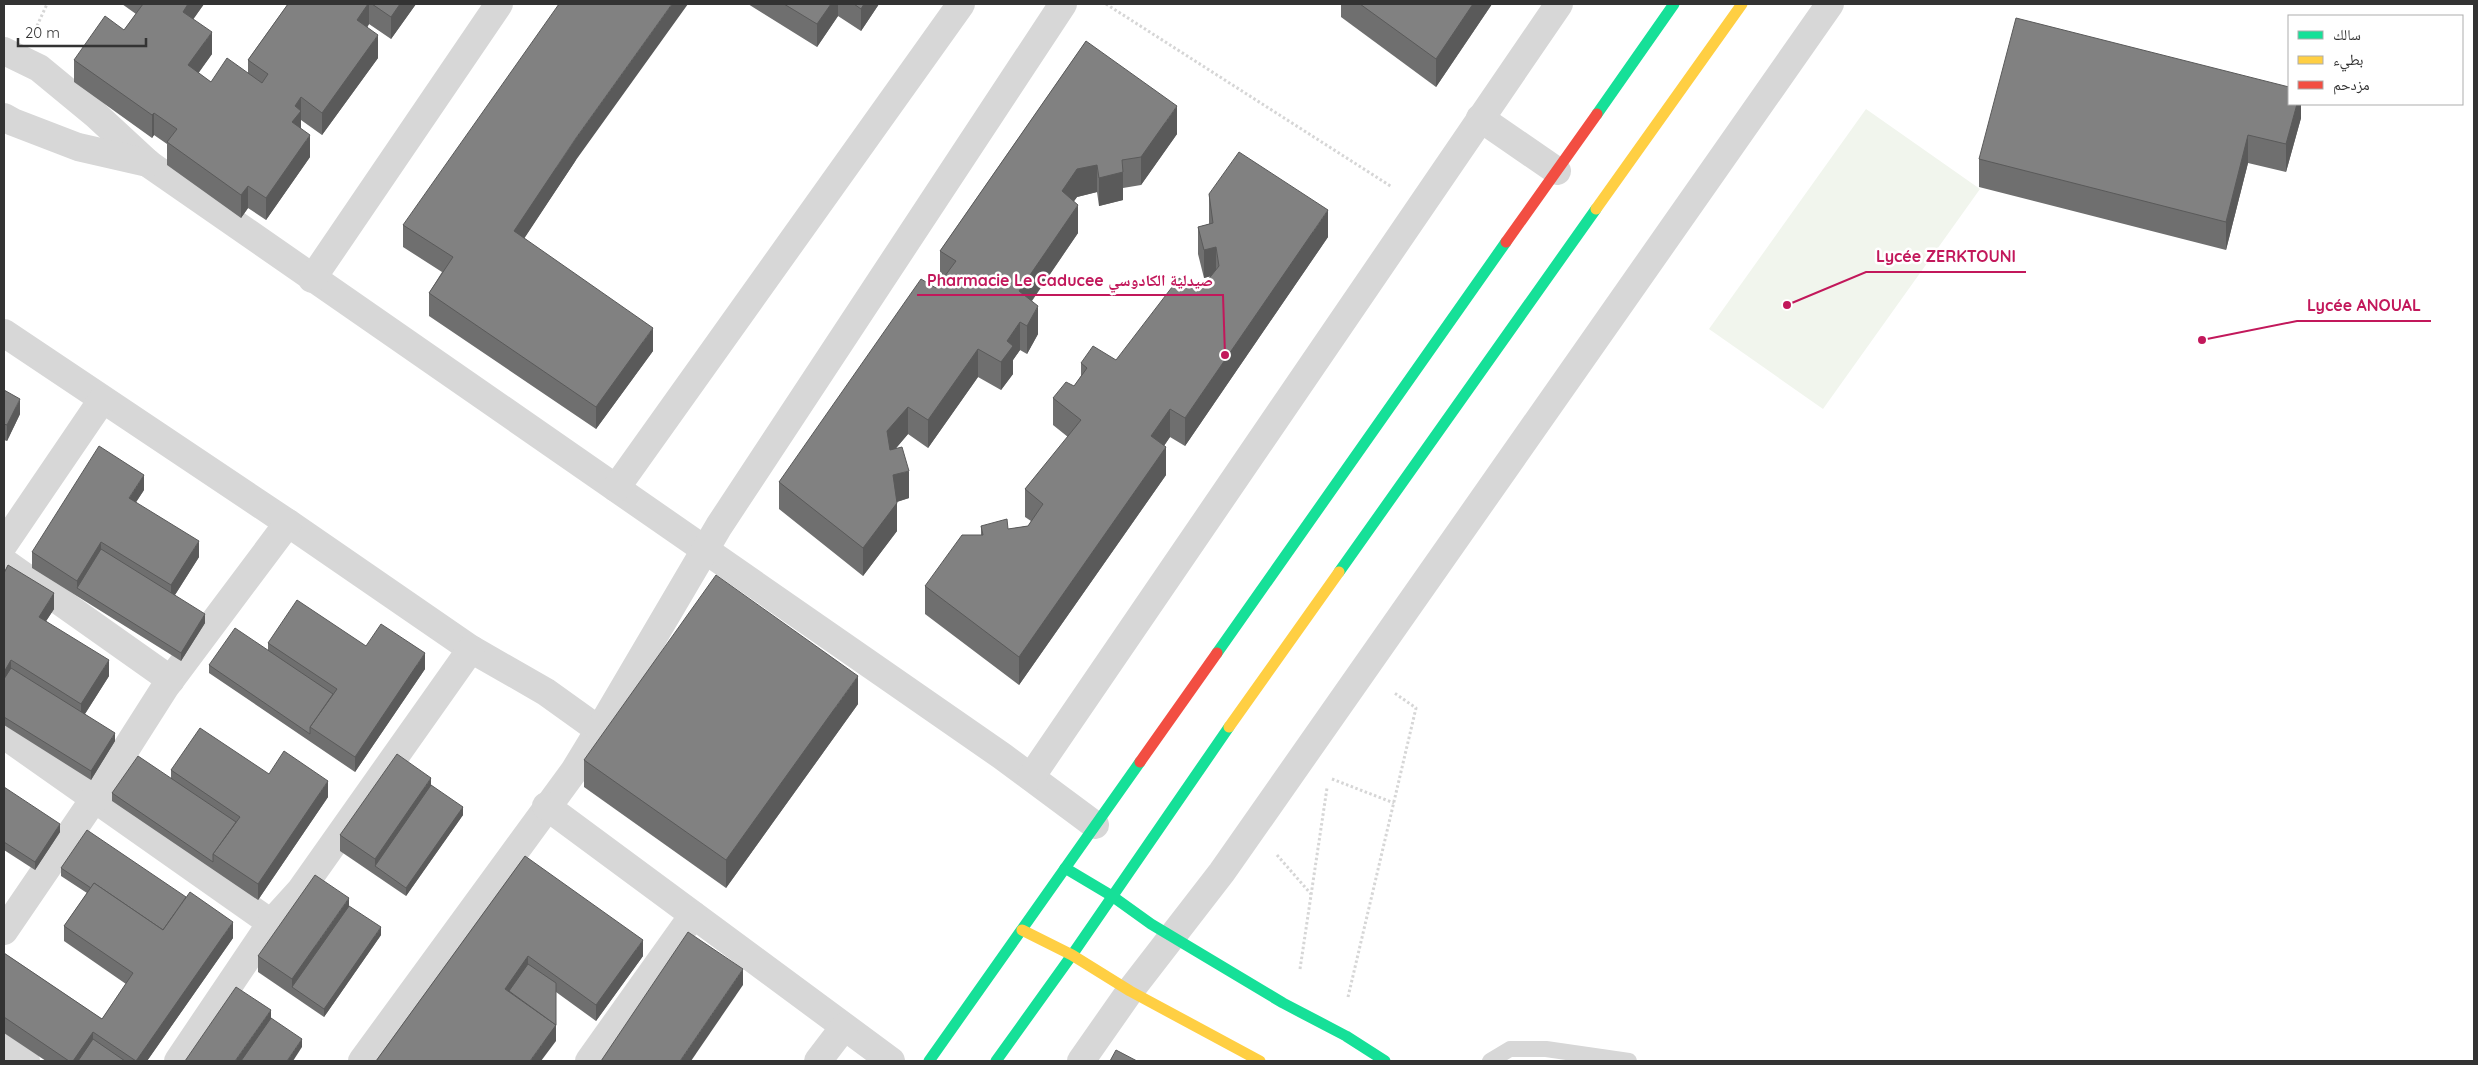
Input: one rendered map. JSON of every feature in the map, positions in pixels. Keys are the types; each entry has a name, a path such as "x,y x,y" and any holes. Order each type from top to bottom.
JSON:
{"main road":[{"path":"929,1061 1674,4"},
{"path":"996,1061 1072,955 1166,815 1742,4"},
{"path":"1065,868 1283,1003 1346,1036 1385,1061"},
{"path":"1022,930 1072,955 1130,991 1260,1061"}],"street":[{"path":"312,279 499,4"},
{"path":"616,488 961,4"},
{"path":"362,1061 546,806 574,771 705,550 1062,4"},
{"path":"1031,777 1559,4"},
{"path":"1081,1061 1130,991 1222,872 1830,4"},
{"path":"4,51 39,68 96,114 149,164 1031,777 1095,825"},
{"path":"4,117 78,147 149,164"},
{"path":"1480,118 1557,171"},
{"path":"4,333 288,523 471,649 546,692 599,730"},
{"path":"4,544 102,400"},
{"path":"4,930 94,799 171,680 288,523"},
{"path":"4,562 171,680"},
{"path":"178,1061 271,923 300,891 471,649"},
{"path":"4,735 271,923"},
{"path":"546,806 891,1061"},
{"path":"589,1061 693,915"},
{"path":"818,1061 844,1027"},
{"path":"4,1047 26,1061"}],"lane":[{"path":"1490,1061 1510,1049 1546,1049 1629,1061"}],"path":[{"path":"1106,4 1420,205"},
{"path":"1348,999 1416,708 1394,691 1388,699"},
{"path":"1300,970 1328,778 1334,770"},
{"path":"1328,778 1394,803"},
{"path":"1273,850 1311,895"}],"shaded area":[{"path":"1866,109 1980,189 1823,409 1709,329"}],"building":[{"path":"143,4 188,4 183,12 212,32 188,65 211,82 227,58 262,83 268,74 248,60 288,4 368,4 357,20 378,35 322,113 301,97 295,106 301,111 292,122 310,135 266,198 248,186 241,195 167,142 177,129 154,113 152,115 74,60 105,16 124,30"},
{"path":"372,4 400,4 391,17"},
{"path":"559,4 672,4 576,138 514,231 653,328 596,407 429,293 453,257 403,225"},
{"path":"784,4 831,4 817,24"},
{"path":"854,4 864,4 861,9"},
{"path":"1360,4 1473,4 1436,59"},
{"path":"2016,18 2288,87 2288,105 2297,105 2286,144 2248,135 2226,222 1979,159"},
{"path":"1086,41 1177,106 1141,157 1122,160 1123,172 1099,178 1097,165 1077,169 1062,191 1078,205 1019,291 1038,306 1027,326 1020,322 1007,341 1013,346 1001,362 978,349 928,420 908,407 887,431 890,450 902,447 909,471 893,475 897,503 863,548 779,482 921,279 936,288 956,261 940,251"},
{"path":"1239,152 1328,210 1185,418 1170,409 1151,436 1166,447 1019,657 925,586 962,535 983,535 981,526 1007,519 1008,529 1028,526 1043,504 1025,489 1081,420 1053,398 1066,382 1074,386 1087,368 1081,363 1093,346 1116,360 1179,278 1199,291 1219,266 1216,247 1204,250 1198,227 1213,223 1209,194"},
{"path":"4,390 20,399 7,425 4,424"},
{"path":"99,446 144,475 129,498 199,541 171,585 101,542 77,581 32,552"},
{"path":"101,549 205,614 181,653 77,588"},
{"path":"8,565 54,593 39,617 109,660 81,704 11,660 4,672 4,573"},
{"path":"716,575 858,676 726,860 584,760"},
{"path":"297,600 366,646 381,624 425,653 355,757 310,727 337,689 268,643"},
{"path":"235,628 333,694 310,727 310,734 209,665"},
{"path":"11,668 115,733 91,771 4,717 4,679"},
{"path":"200,728 269,774 284,751 328,781 258,884 213,854 240,817 171,770"},
{"path":"397,754 431,778 375,859 340,835"},
{"path":"138,756 236,822 213,854 213,862 112,793"},
{"path":"431,785 463,807 406,888 375,866"},
{"path":"4,787 60,824 35,862 4,842"},
{"path":"87,830 186,897 163,930 94,883 91,888 61,868"},
{"path":"525,856 643,940 596,1005 528,956 505,989 556,1025 530,1061 376,1061"},
{"path":"315,875 349,898 292,979 258,956"},
{"path":"94,883 163,930 190,892 233,922 136,1061 93,1032 73,1061 69,1061 4,1017 4,953 102,1019 133,973 64,926"},
{"path":"349,906 381,927 324,1009 292,987"},
{"path":"688,932 743,969 680,1061 601,1061"},
{"path":"528,964 556,983 556,1025 509,991"},
{"path":"236,987 271,1010 235,1061 185,1061"},
{"path":"271,1018 302,1039 287,1061 241,1061"},
{"path":"93,1039 125,1061 78,1061"},
{"path":"1116,1050 1137,1061 1110,1061"}],"traffic: fast":[{"path":"1597,114 1674,4"},
{"path":"1339,572 1596,209"},
{"path":"1217,653 1506,242"},
{"path":"996,1061 1072,955 1229,727"},
{"path":"929,1061 1140,762"},
{"path":"1065,868 1112,896 1151,924 1283,1003 1346,1036 1385,1061"}],"traffic: slow":[{"path":"1596,209 1742,4"},
{"path":"1229,727 1339,572"},
{"path":"1022,930 1072,955 1130,991 1260,1061"}],"traffic: jam":[{"path":"1506,242 1597,114"},
{"path":"1140,762 1217,653"}],"place":[{"name":"Lycée ZERKTOUNI","path":"1787,305"},
{"name":"Lycée ANOUAL","path":"2202,340"},
{"name":"Pharmacie Le Caducee صيدلية الكادوسي","path":"1225,355"}]}
